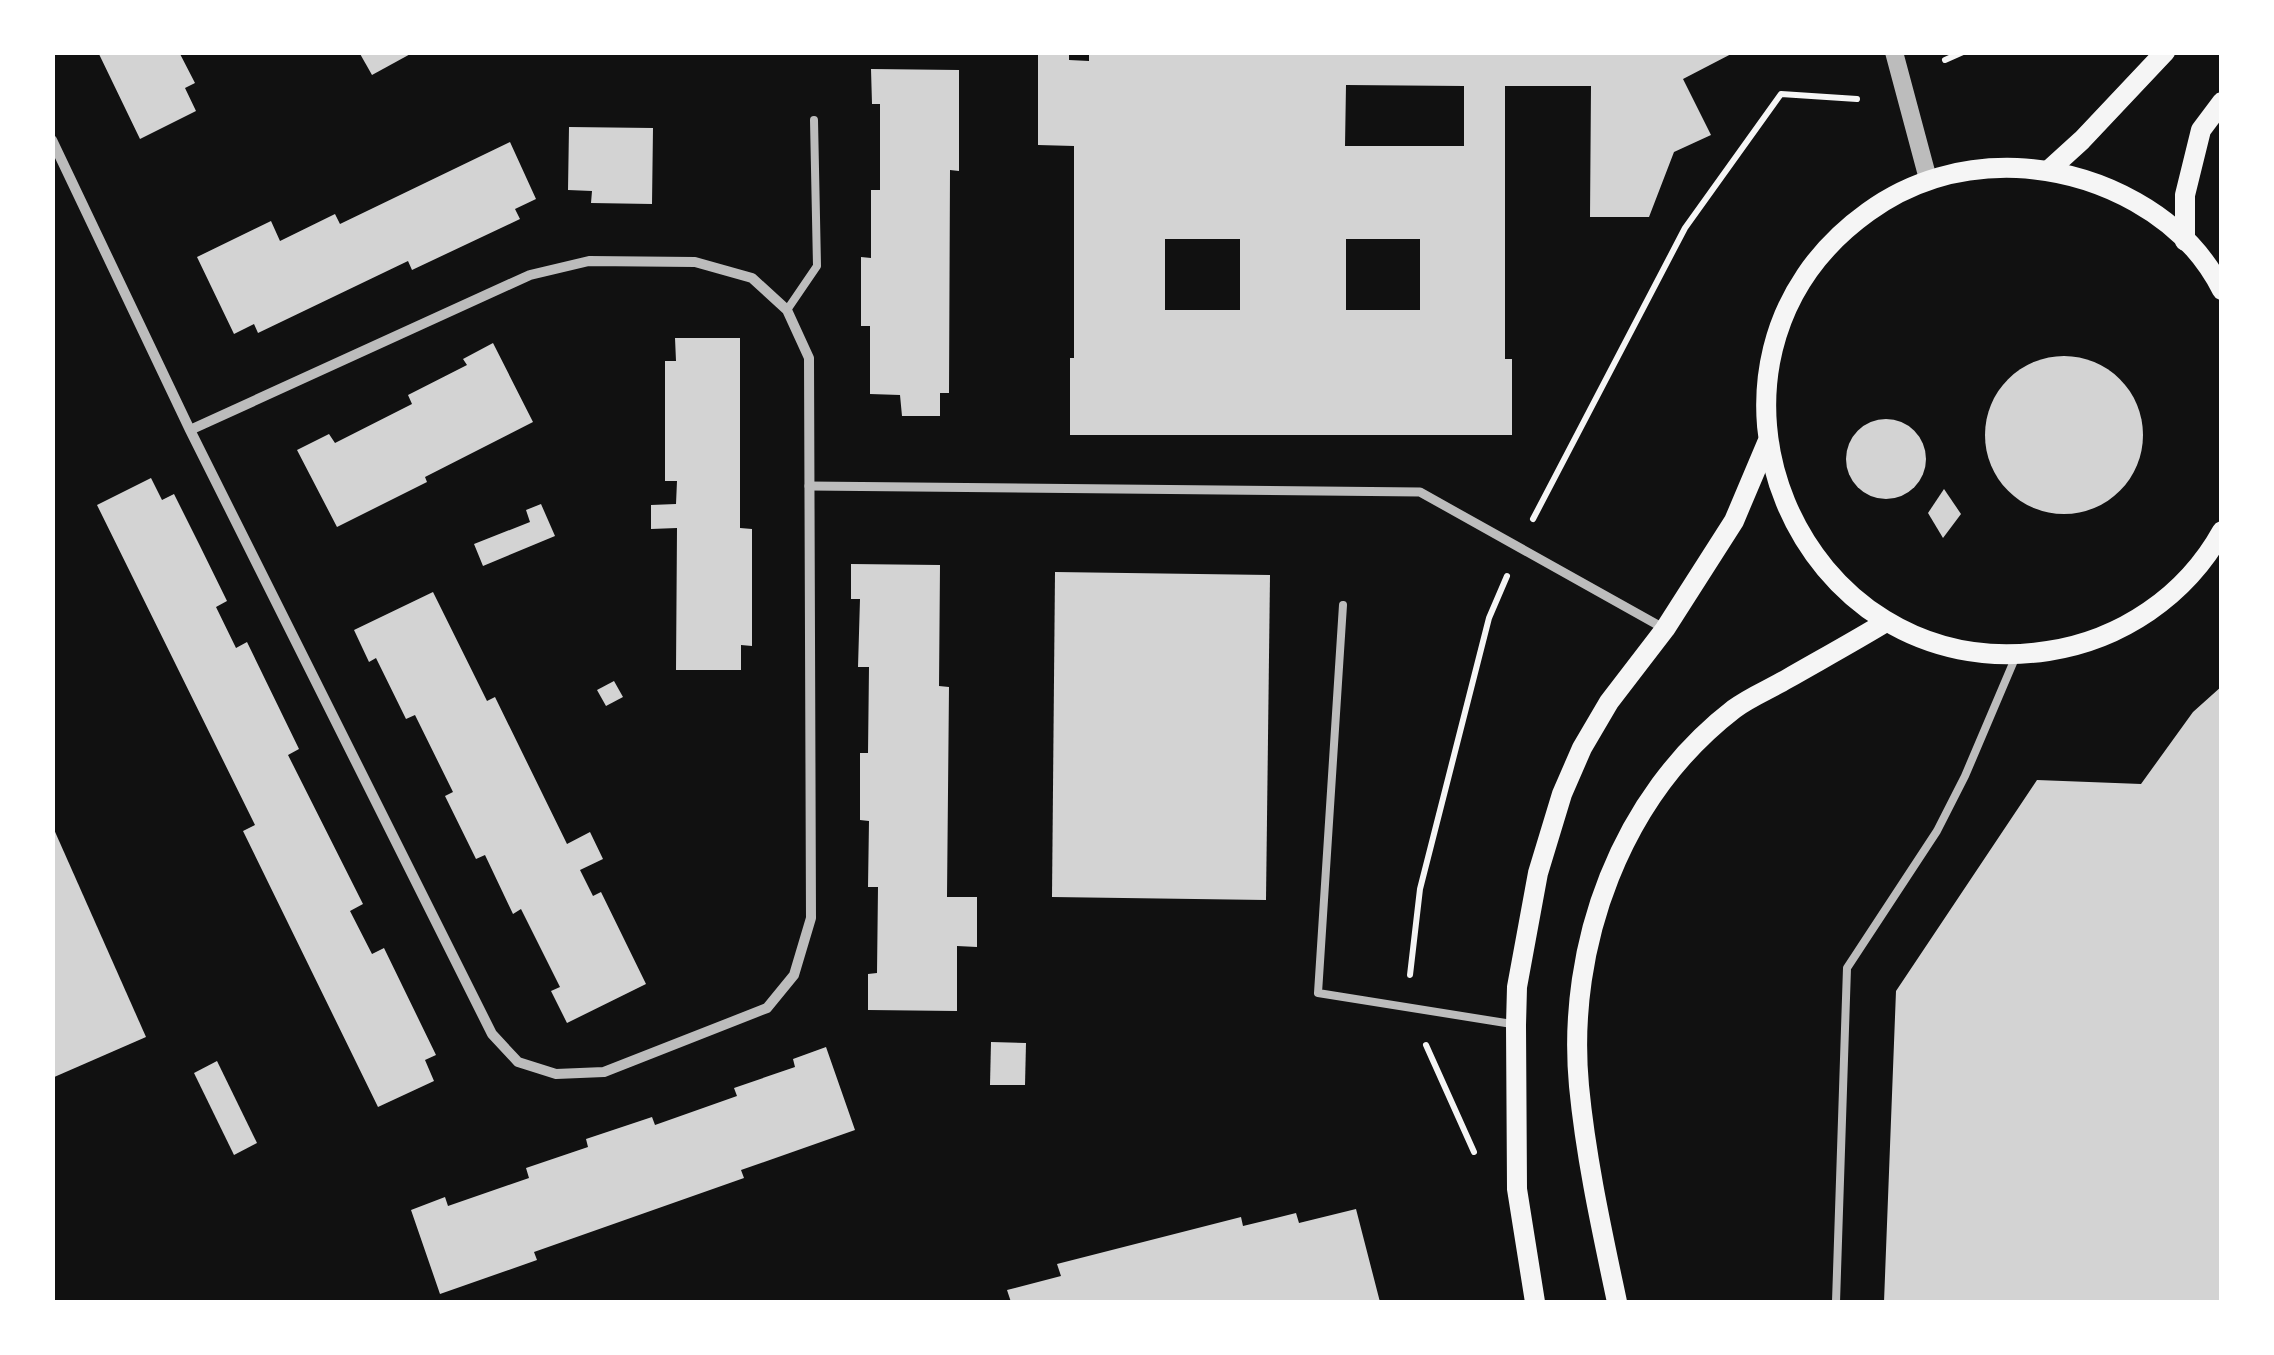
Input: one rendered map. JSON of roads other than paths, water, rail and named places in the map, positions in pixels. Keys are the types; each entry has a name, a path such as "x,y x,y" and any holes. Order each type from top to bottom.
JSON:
{"main road":[{"path":"2050,170 2165,52"},
{"path":"2185,240 2185,195 2201,130 2222,102"},
{"path":"2222,290 2185,240 2145,208 2100,183 2050,170 1988,167 1928,180 1885,200 1846,228 1814,262 1773,348 1765,396 1767,443 1780,497 1806,546 1842,588 1886,622 1927,641 1971,653 2016,656 2072,648 2125,628 2171,596 2209,554 2222,531"},
{"path":"1535,1302 1517,1189 1516,1025 1518,986 1538,873 1562,794 1582,748 1609,702 1666,629 1734,521 1767,443"},
{"path":"1617,1302 1579,1085 1581,982 1598,901 1626,838 1668,772 1735,708 1886,622"}],"street":[{"path":"1894,52 1928,180"},
{"path":"52,140 190,430 492,1034 518,1062 556,1074 604,1072 767,1008 794,975 810,918 809,358 787,310 752,278 696,262 589,261 530,275 190,430"},
{"path":"809,486 1420,492 1666,629"}],"lane":[{"path":"787,310 816,266 814,120"},
{"path":"1343,605 1318,993 1516,1025"},
{"path":"1836,1302 1846,968 1937,831 2016,656"}]}
